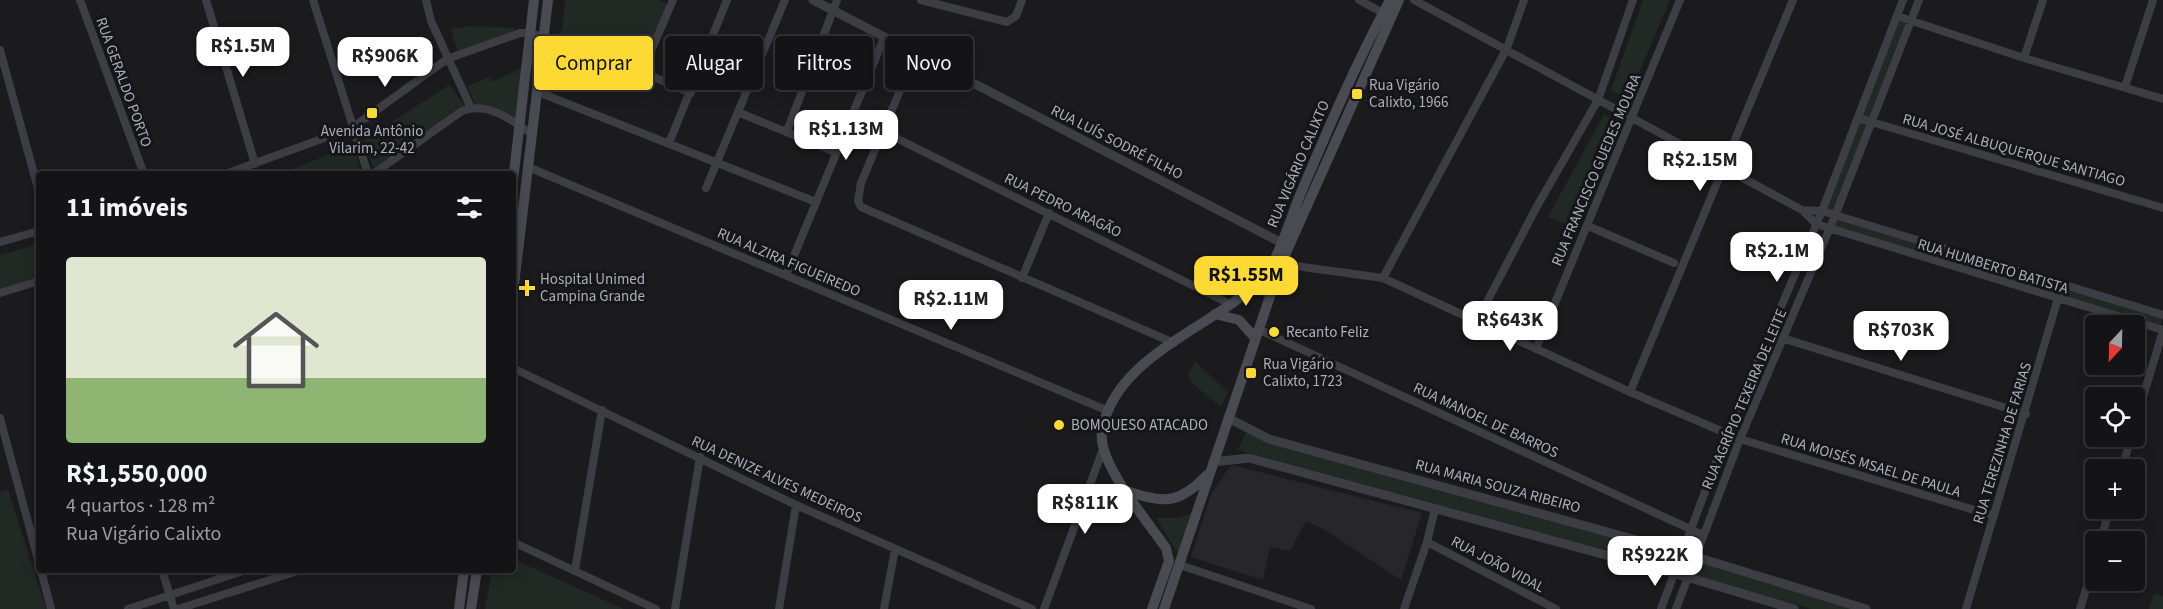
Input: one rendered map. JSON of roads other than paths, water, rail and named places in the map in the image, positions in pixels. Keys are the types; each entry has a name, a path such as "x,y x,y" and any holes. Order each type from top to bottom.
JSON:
{"main road":[{"path":"514,171 534,0"},
{"path":"544,36 548,0"},
{"name":"RUA VIGÁRIO CALIXTO","path":"1164,609 1281,264 1387,15 1390,0"},
{"name":"RUA VIGÁRIO CALIXTO","path":"1102,452 1106,410 1130,376 1265,276 1325,135 1387,15 1399,0"},
{"path":"516,268 538,92"},
{"path":"1215,314 1239,320 1256,333"},
{"path":"1102,452 1166,548 1169,561 1152,609"},
{"path":"1127,491 1146,498 1173,499 1194,488 1211,467"},
{"path":"459,609 464,573"},
{"path":"471,609 477,573"}],"street":[{"name":"RUA GERALDO PORTO","path":"80,0 143,171"},
{"path":"206,0 255,164"},
{"path":"313,0 367,171"},
{"path":"426,0 431,21 471,108"},
{"path":"653,46 673,0"},
{"path":"669,143 727,0"},
{"path":"706,189 740,113 785,0"},
{"name":"RUA LUÍS SODRÉ FILHO","path":"813,0 884,38"},
{"path":"787,131 837,0"},
{"path":"921,0 1007,22 1017,16 1023,0"},
{"path":"1359,0 1387,15"},
{"path":"1414,0 1507,48 1598,100 1803,210 1816,224"},
{"path":"1383,278 1507,48 1524,0"},
{"path":"1477,321 1536,208 1598,100 1633,0"},
{"name":"RUA FRANCISCO GUEDES MOURA","path":"1536,349 1633,119 1680,0"},
{"path":"1630,392 1793,0"},
{"name":"RUA AGRÍPIO TEXEIRA DE LEITE","path":"1661,609 1680,552 1727,433 1822,211 1903,0"},
{"name":"RUA AGRÍPIO TEXEIRA DE LEITE","path":"1676,609 1740,439 1835,216 1919,0"},
{"path":"2024,58 2043,0"},
{"path":"2125,87 2153,0"},
{"path":"1897,16 2024,58 2163,99"},
{"path":"234,171 352,128 447,59 520,33 541,36"},
{"path":"786,275 884,38"},
{"path":"0,50 36,181"},
{"path":"653,77 691,93"},
{"name":"RUA LUÍS SODRÉ FILHO","path":"973,85 1280,243"},
{"path":"901,90 858,195 861,207 1174,343"},
{"path":"538,92 816,202"},
{"path":"377,171 462,111 471,108 489,110 532,134"},
{"path":"740,113 836,152"},
{"name":"RUA JOSÉ ALBUQUERQUE SANTIAGO","path":"1858,118 2163,208"},
{"name":"RUA PEDRO ARAGÃO","path":"884,132 1230,304"},
{"name":"RUA ALZIRA FIGUEIREDO","path":"528,167 1106,410"},
{"name":"RUA HUMBERTO BATISTA","path":"1803,210 1822,211 2163,315"},
{"path":"1022,278 1049,213"},
{"name":"RUA HUMBERTO BATISTA","path":"1816,224 2058,300 2163,330"},
{"path":"1588,226 1674,263"},
{"path":"0,242 36,232"},
{"name":"RUA MOISÉS MSAEL DE PAULA","path":"1281,264 1383,278 1630,392 1740,439 1994,516"},
{"path":"0,293 36,282"},
{"name":"RUA TEREZINHA DE FARIAS","path":"1966,609 2026,414 2062,285"},
{"path":"2145,390 2163,330"},
{"name":"RUA MANOEL DE BARROS","path":"1256,333 1703,535"},
{"path":"1769,334 2026,414"},
{"name":"RUA DENIZE ALVES MEDEIROS","path":"516,370 796,504 1032,609"},
{"path":"575,570 602,410"},
{"path":"0,418 36,552"},
{"name":"RUA MARIA SOUZA RIBEIRO","path":"1228,418 1269,439 1696,556 1866,609"},
{"path":"1044,609 1102,452"},
{"path":"675,609 700,457"},
{"path":"1211,467 1249,458 1674,573 1790,608"},
{"path":"779,609 796,504"},
{"path":"1404,609 1427,542 1435,508"},
{"name":"RUA JOÃO VIDAL","path":"1427,542 1556,609"},
{"path":"516,543 656,609"},
{"path":"884,609 895,549"},
{"path":"1180,564 1311,609"},
{"path":"42,573 51,609"},
{"path":"163,573 176,609 278,574"},
{"path":"128,609 237,573"},
{"path":"2080,609 2086,591"}],"place":[{"name":"Rua Vigário Calixto, 1966","path":"1357,94"},
{"name":"Avenida Antônio Vilarim, 22-42","path":"372,113"},
{"name":"Hospital Unimed Campina Grande","path":"527,288"},
{"name":"Recanto Feliz","path":"1274,332"},
{"name":"Rua Vigário Calixto, 1723","path":"1251,373"},
{"name":"BOMQUESO ATACADO","path":"1059,425"}]}
